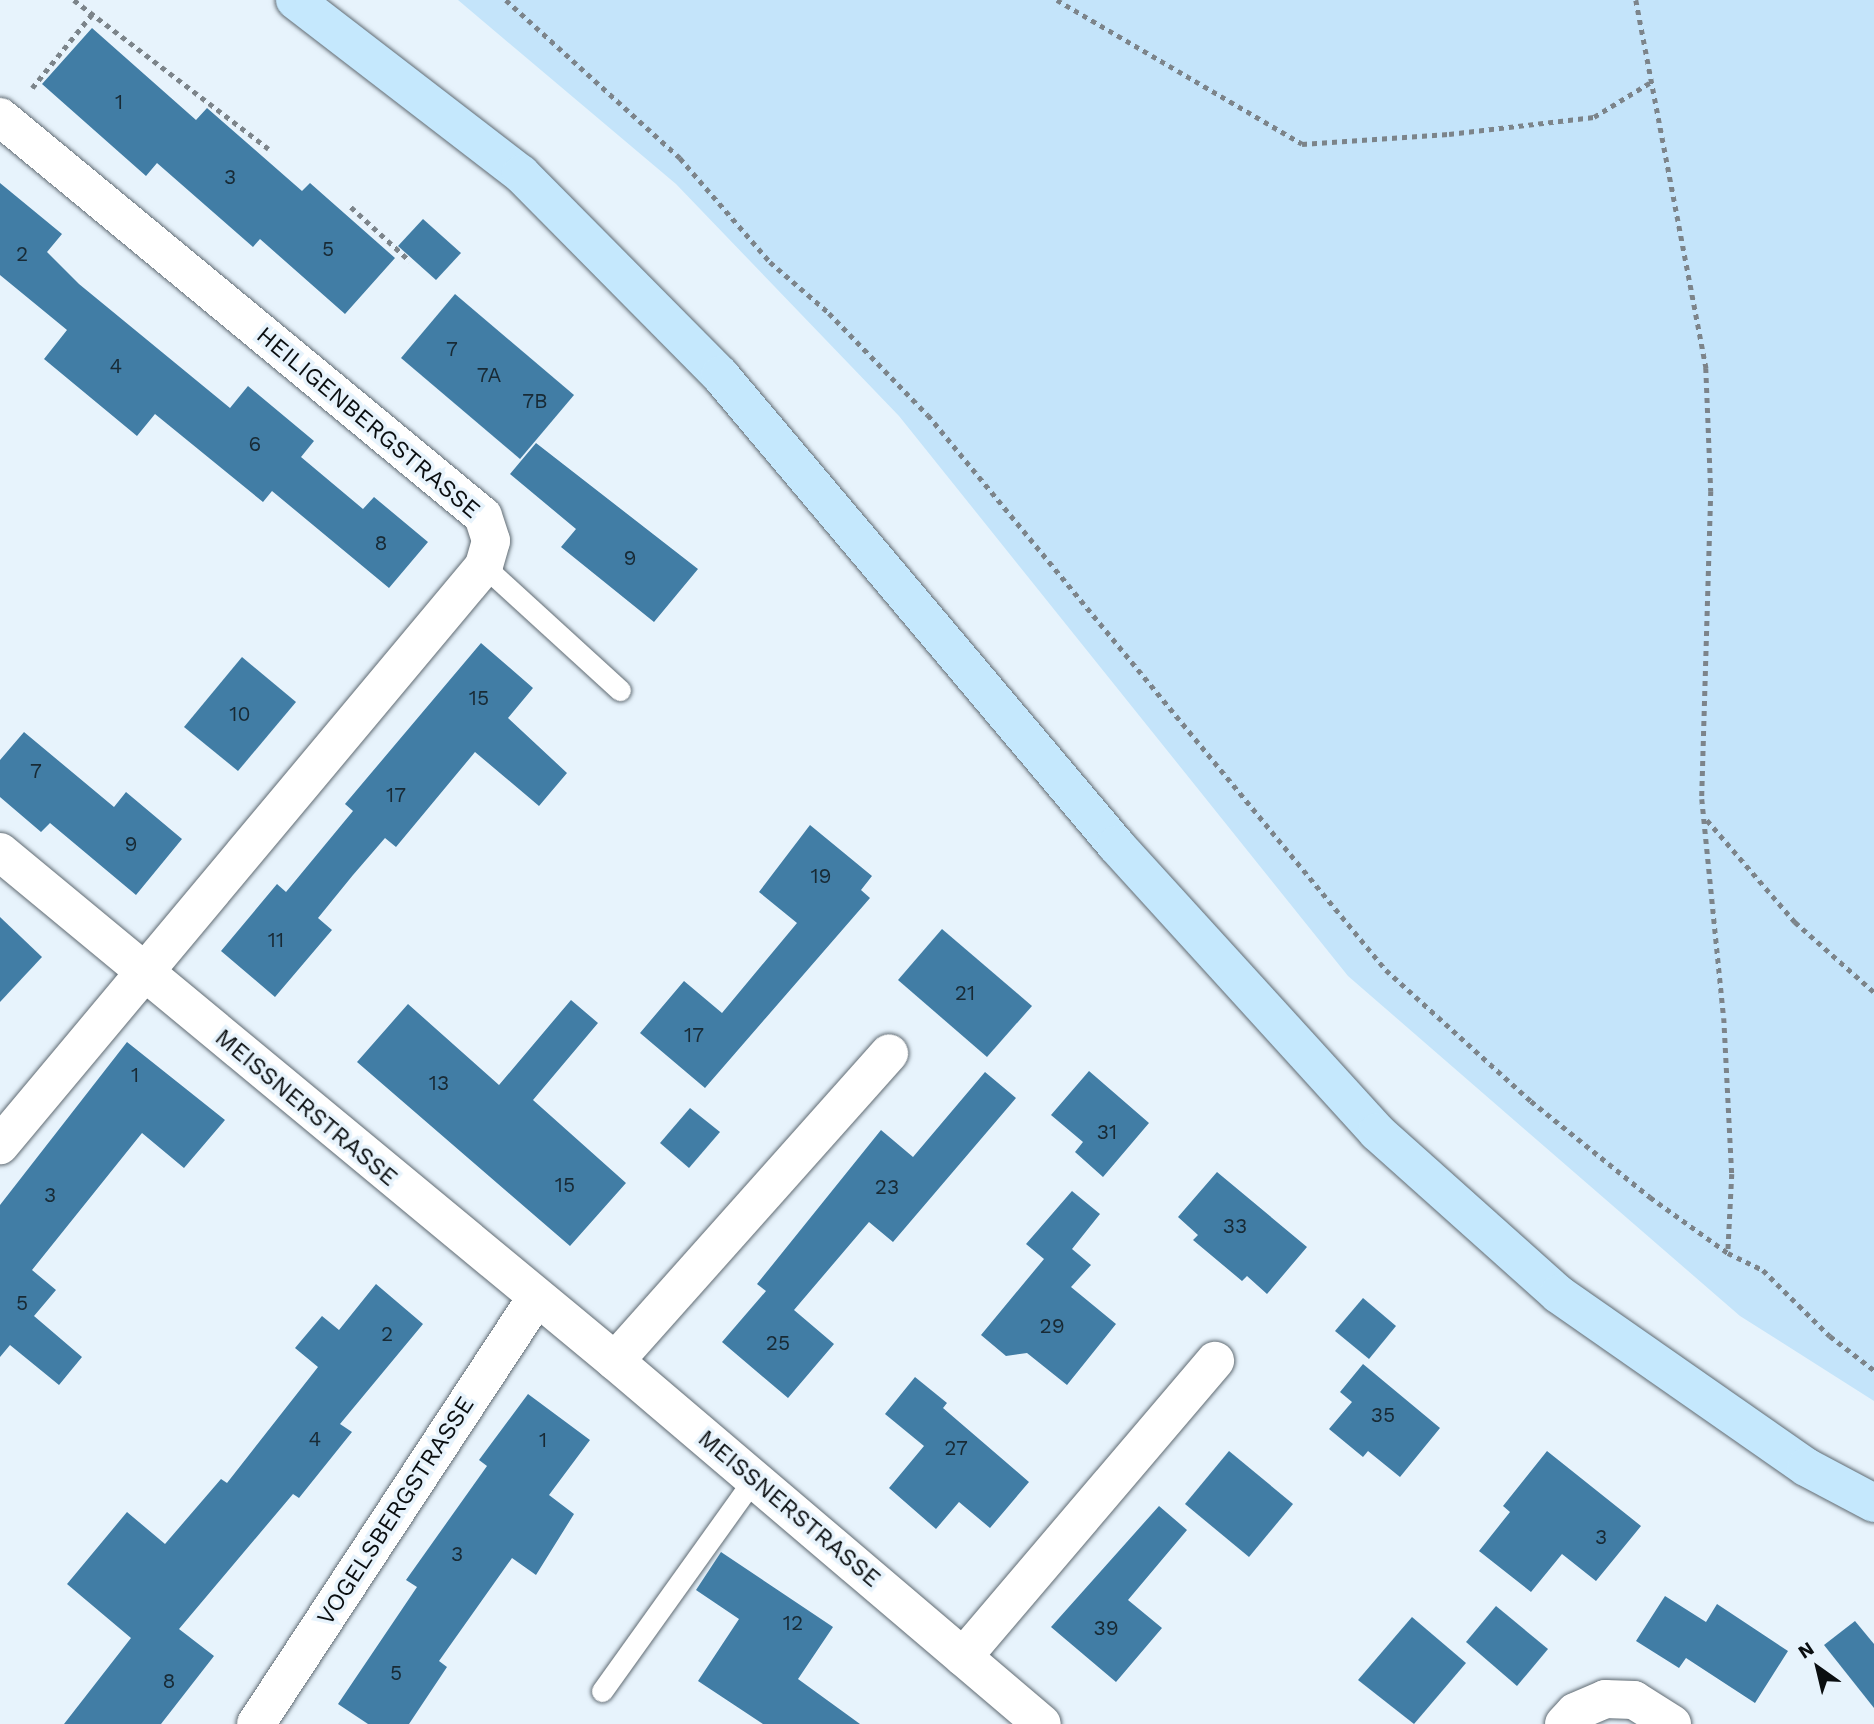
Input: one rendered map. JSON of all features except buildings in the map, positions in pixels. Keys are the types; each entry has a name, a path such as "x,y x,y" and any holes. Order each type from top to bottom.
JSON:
{"main road":[{"path":"295,0 521,174 720,375 1116,845 1377,1132 1558,1294 1806,1467 1874,1503"}],"street":[{"name":"HEILIGENBERGSTRASSE","path":"3,119 484,516 491,541 484,566"},
{"path":"0,1145 484,566"},
{"name":"MEISSNERSTRASSE","path":"0,852 144,974 615,1361 1042,1724"},
{"path":"615,1361 889,1053"},
{"name":"VOGELSBERGSTRASSE","path":"256,1724 536,1298"},
{"path":"963,1657 1215,1361"},
{"path":"1563,1724 1575,1712 1605,1699 1634,1700 1672,1724"}],"lane":[{"path":"484,566 620,690"},
{"path":"602,1691 754,1479"}],"path":[{"path":"74,0 269,149"},
{"path":"506,0 680,158 770,262 829,313 928,415 1386,970 1531,1101 1728,1253 1763,1270 1830,1336 1874,1370"},
{"path":"1057,0 1302,144 1449,134 1594,117 1651,82"},
{"path":"1636,0 1706,368 1711,491 1705,817 1724,1018 1732,1174 1728,1253"},
{"path":"3,119 93,13"},
{"path":"351,207 410,261"},
{"path":"1705,817 1795,922 1874,992"}],"shaded area":[{"path":"458,0 1874,0 1874,1401 1740,1316 1348,976 899,416 676,184"}]}
